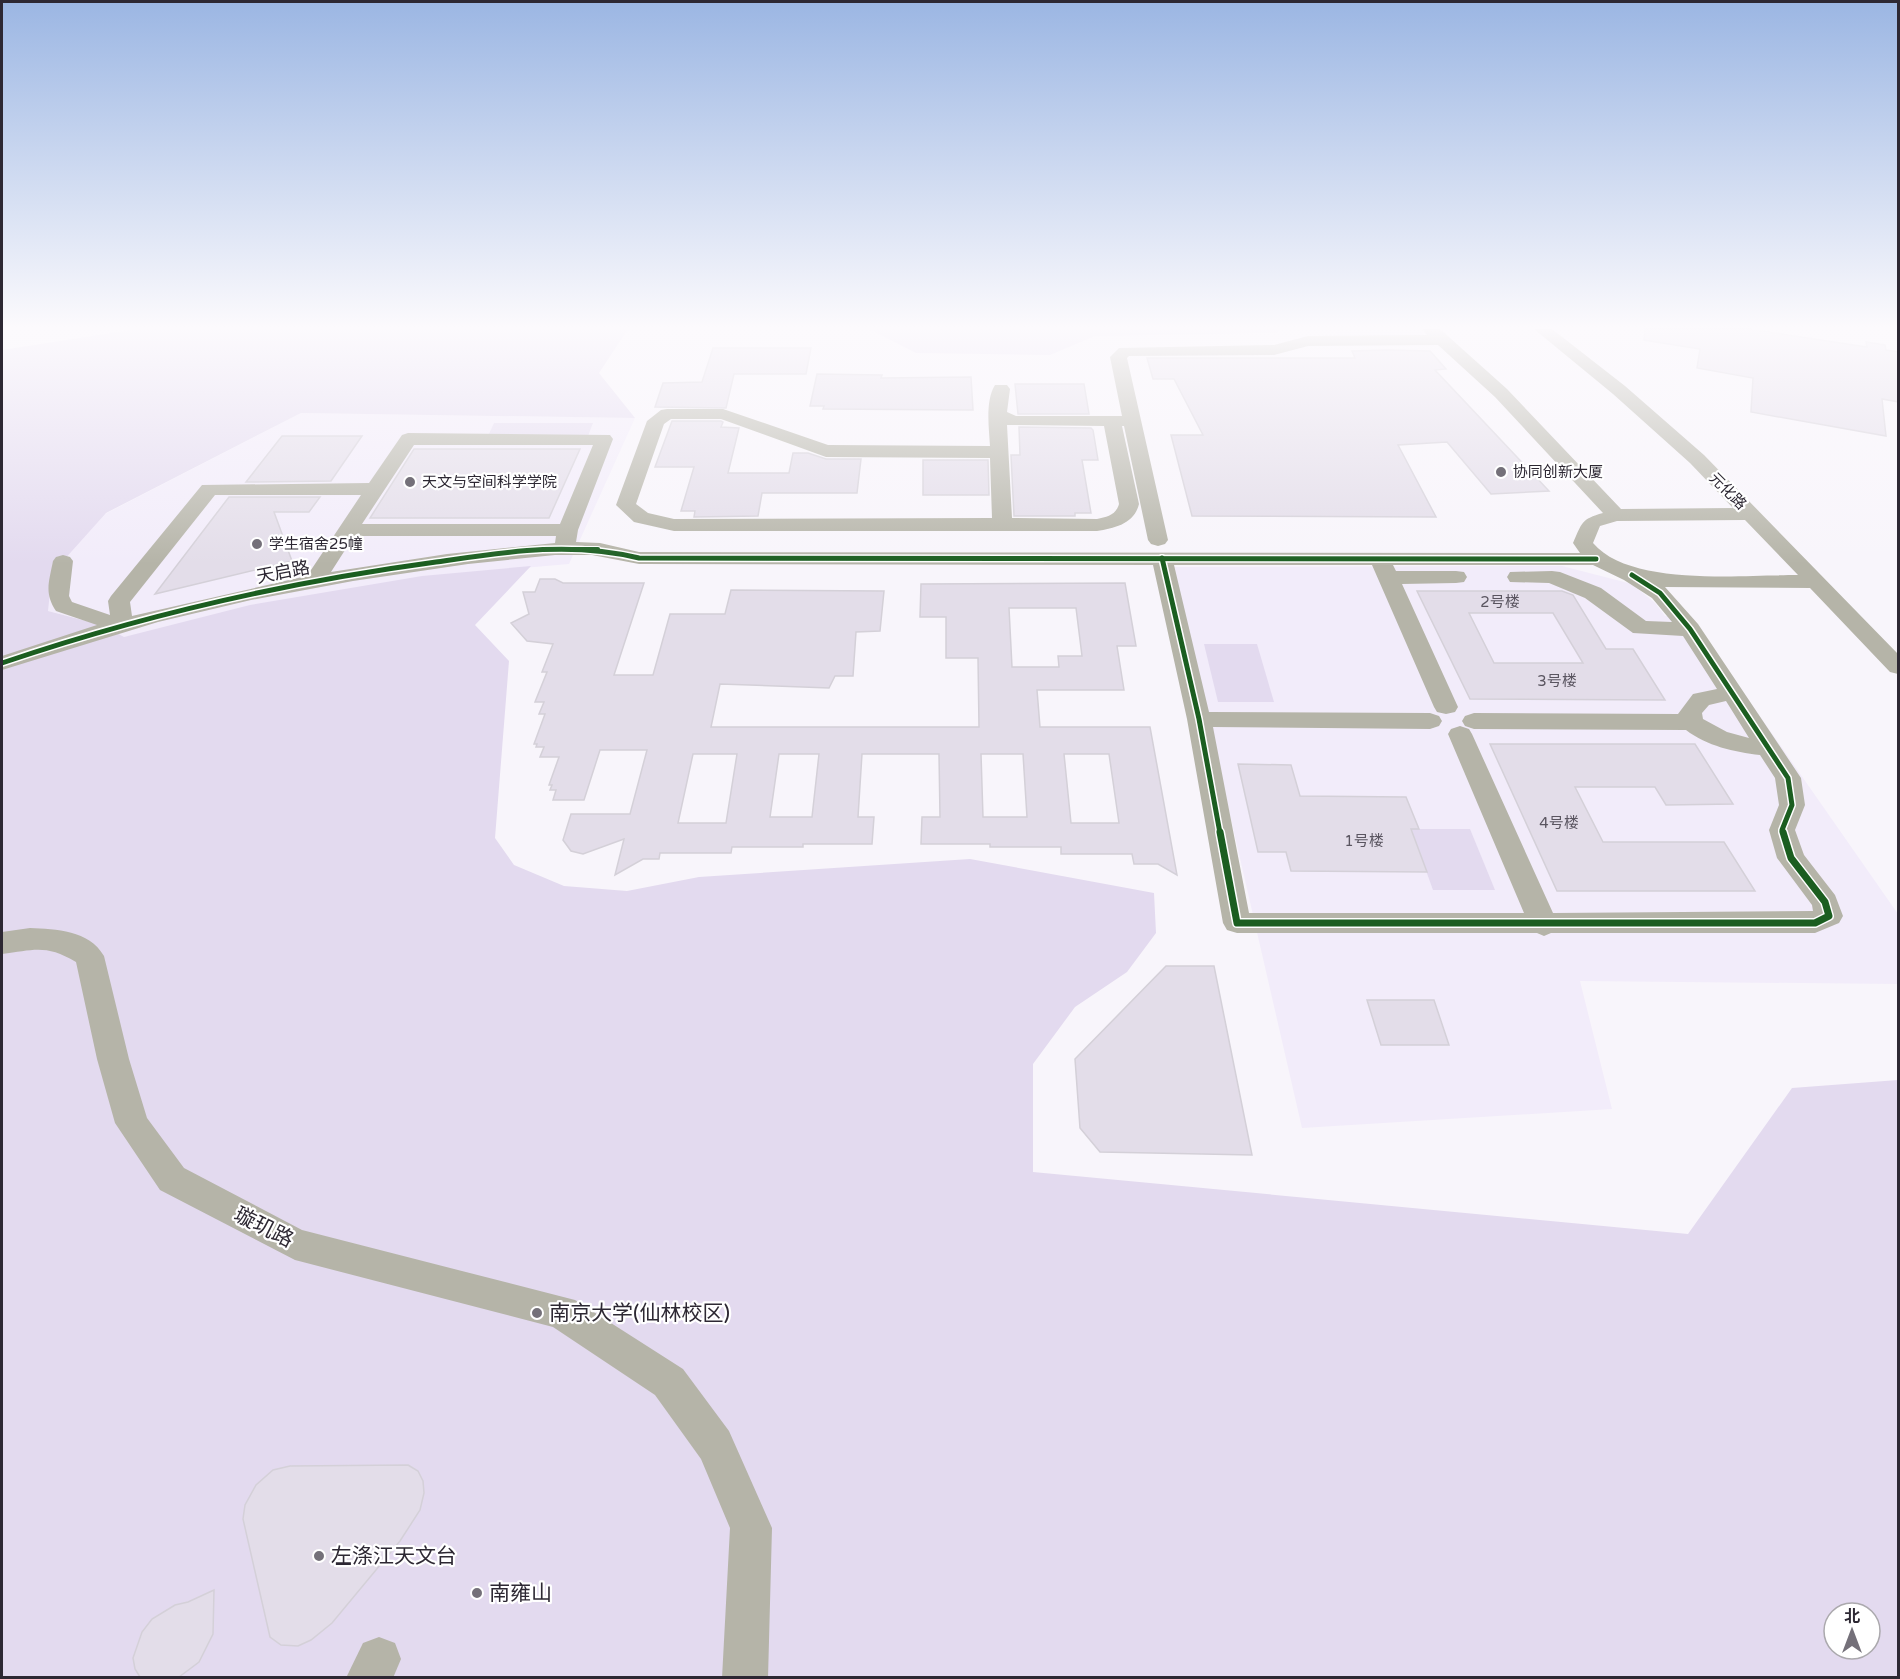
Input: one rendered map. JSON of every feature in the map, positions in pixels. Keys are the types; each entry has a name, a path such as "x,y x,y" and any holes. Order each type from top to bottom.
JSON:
{"street":[{"path":"999,407 1002,524"},
{"path":"1000,452 826,451 723,414 666,414 656,421 626,505 641,518 674,525 1097,525 1112,522 1124,516 1129,504 1121,407"},
{"path":"1515,407 1617,515"},
{"name":"元化路","path":"1638,407 1751,514 1899,667"},
{"path":"998,415 1014,421 1122,421"},
{"path":"349,530 570,542 639,558 1160,549 1590,551 1660,593 1690,629 1768,747 1788,778 1792,805 1782,830 1791,858 1825,902 1829,916 1815,923 1544,925 1237,923 1199,719 1160,549 1122,421"},
{"path":"315,580 408,439 604,439 570,542"},
{"path":"63,561 58,596 64,606 122,627 119,601 209,489 375,489"},
{"path":"1590,551 1592,522 1617,515 1751,514"},
{"name":"天启路","path":"2,663 226,598 315,580 570,542"},
{"path":"1160,549 1384,568 1552,577 1593,593 1641,628 1690,629"},
{"path":"1384,568 1590,551"},
{"path":"1384,568 1445,732 1467,728 1692,722"},
{"path":"1632,575 1669,581 1818,582"},
{"path":"1732,693 1701,699 1689,713 1692,722 1707,733 1728,742 1768,747"},
{"path":"1199,719 1438,714"},
{"path":"1467,728 1544,925"},
{"name":"璇玑路","path":"2,942 30,939 63,940 89,956 113,1059 132,1124 172,1179 295,1244 562,1312 669,1382 715,1445 750,1528 745,1677"}],"shaded area":[{"path":"2,407 626,407 635,418 301,413 106,513 63,561 53,562 48,611 102,625 124,637 250,605 422,576 531,566 475,625 509,661 495,838 514,865 564,886 627,891 699,877 970,859 1154,893 1156,933 1127,972 1075,1007 1033,1064 1033,1172 1688,1234 1792,1088 1898,1080 1898,1677 2,1678"},
{"path":"301,413 635,418 569,564 430,576 124,637 2,656 100,624 48,611 5,561 107,513"},
{"path":"494,423 593,423 588,436 488,436"},
{"path":"1562,566 1632,584 1655,603 1665,616 1690,616 1898,914 1898,984 1580,981 1612,1109 1302,1128 1173,567"},
{"path":"1204,644 1257,644 1274,702 1218,702"},
{"path":"1411,829 1470,829 1495,890 1433,890"}],"building":[{"path":"973,407 973,410 823,409"},
{"path":"1017,407 1088,407 1089,414 1018,414"},
{"path":"1189,407 1470,407 1549,491 1491,494 1447,442 1398,445 1436,517 1192,516 1171,435 1203,435"},
{"path":"1751,407 1883,407 1886,436 1751,412"},
{"path":"672,421 721,421 723,422 721,427 739,428 728,473 789,473 793,453 808,453 826,459 861,459 857,493 762,493 758,516 694,517 695,511 681,511 694,467 655,467"},
{"path":"1019,427 1091,428 1093,430 1098,460 1082,460 1091,513 1075,513 1075,516 1014,516 1011,455 1020,455"},
{"path":"282,436 362,436 331,481 246,482"},
{"name":"天文与空间科学学院","path":"414,449 580,449 549,518 370,518"},
{"path":"923,460 988,460 989,495 923,495"},
{"path":"229,497 320,497 309,512 274,512 292,561 155,594"},
{"path":"540,579 555,579 563,583 644,583 614,675 653,675 670,614 725,614 731,590 884,591 880,631 856,632 853,676 835,676 829,688 720,684 711,727 979,727 978,658 946,658 946,617 920,617 921,584 1125,583 1136,646 1117,646 1124,690 1037,690 1040,727 1150,727 1177,875 1158,864 1134,864 1132,854 1061,854 1061,847 921,844 922,817 940,817 939,754 862,754 858,817 874,817 872,844 732,847 731,853 660,853 659,859 643,859 615,875 624,839 583,854 571,851 563,840 571,814 630,814 647,750 600,750 584,800 553,800 556,790 550,790 552,785 549,785 559,757 540,757 544,747 536,747 537,744 534,744 545,714 539,714 544,702 535,702 547,672 542,672 553,644 527,641 511,623 529,614 523,592 535,592","holes":["1009,608 1076,608 1082,656 1058,656 1059,667 1012,667","693,754 737,754 726,823 678,823","779,754 819,754 812,817 770,817","981,754 1023,754 1027,817 983,817","1064,754 1109,754 1119,823 1071,823"]},
{"path":"1417,591 1562,591 1573,595 1606,649 1633,649 1665,700 1470,699","holes":["1469,613 1553,613 1583,663 1494,663"]},
{"path":"1490,744 1695,744 1733,804 1666,805 1655,787 1575,787 1603,842 1724,842 1755,891 1557,891"},
{"path":"1238,764 1291,765 1300,796 1406,797 1419,829 1411,829 1427,872 1291,871 1286,852 1258,852"},
{"path":"1166,966 1214,966 1252,1155 1100,1152 1080,1128 1075,1059"},
{"path":"1367,1000 1434,1000 1449,1045 1381,1045"},
{"name":"左涤江天文台","path":"408,1465 418,1471 423,1481 424,1493 420,1510 400,1541 332,1623 311,1640 298,1646 281,1645 270,1637 243,1519 245,1505 256,1485 273,1470 290,1466"},
{"path":"214,1590 213,1634 199,1662 179,1677 140,1677 135,1669 133,1658 142,1632 152,1619 175,1605 188,1602"}],"cycle path":[{"path":"2,663 101,631 251,594 404,566 555,549 592,548 639,558 1596,559"},
{"path":"1162,558 1199,719 1237,923 1815,923 1829,916 1825,902 1791,858 1782,830 1792,805 1788,778 1690,629 1660,593 1632,575"}],"place":[{"name":"协同创新大厦","path":"1501,472"},
{"name":"天文与空间科学学院","path":"410,482"},
{"name":"学生宿舍25幢","path":"257,544"},
{"name":"南京大学(仙林校区)","path":"537,1313"},
{"name":"左涤江天文台","path":"319,1556"},
{"name":"南雍山","path":"477,1593"}]}
